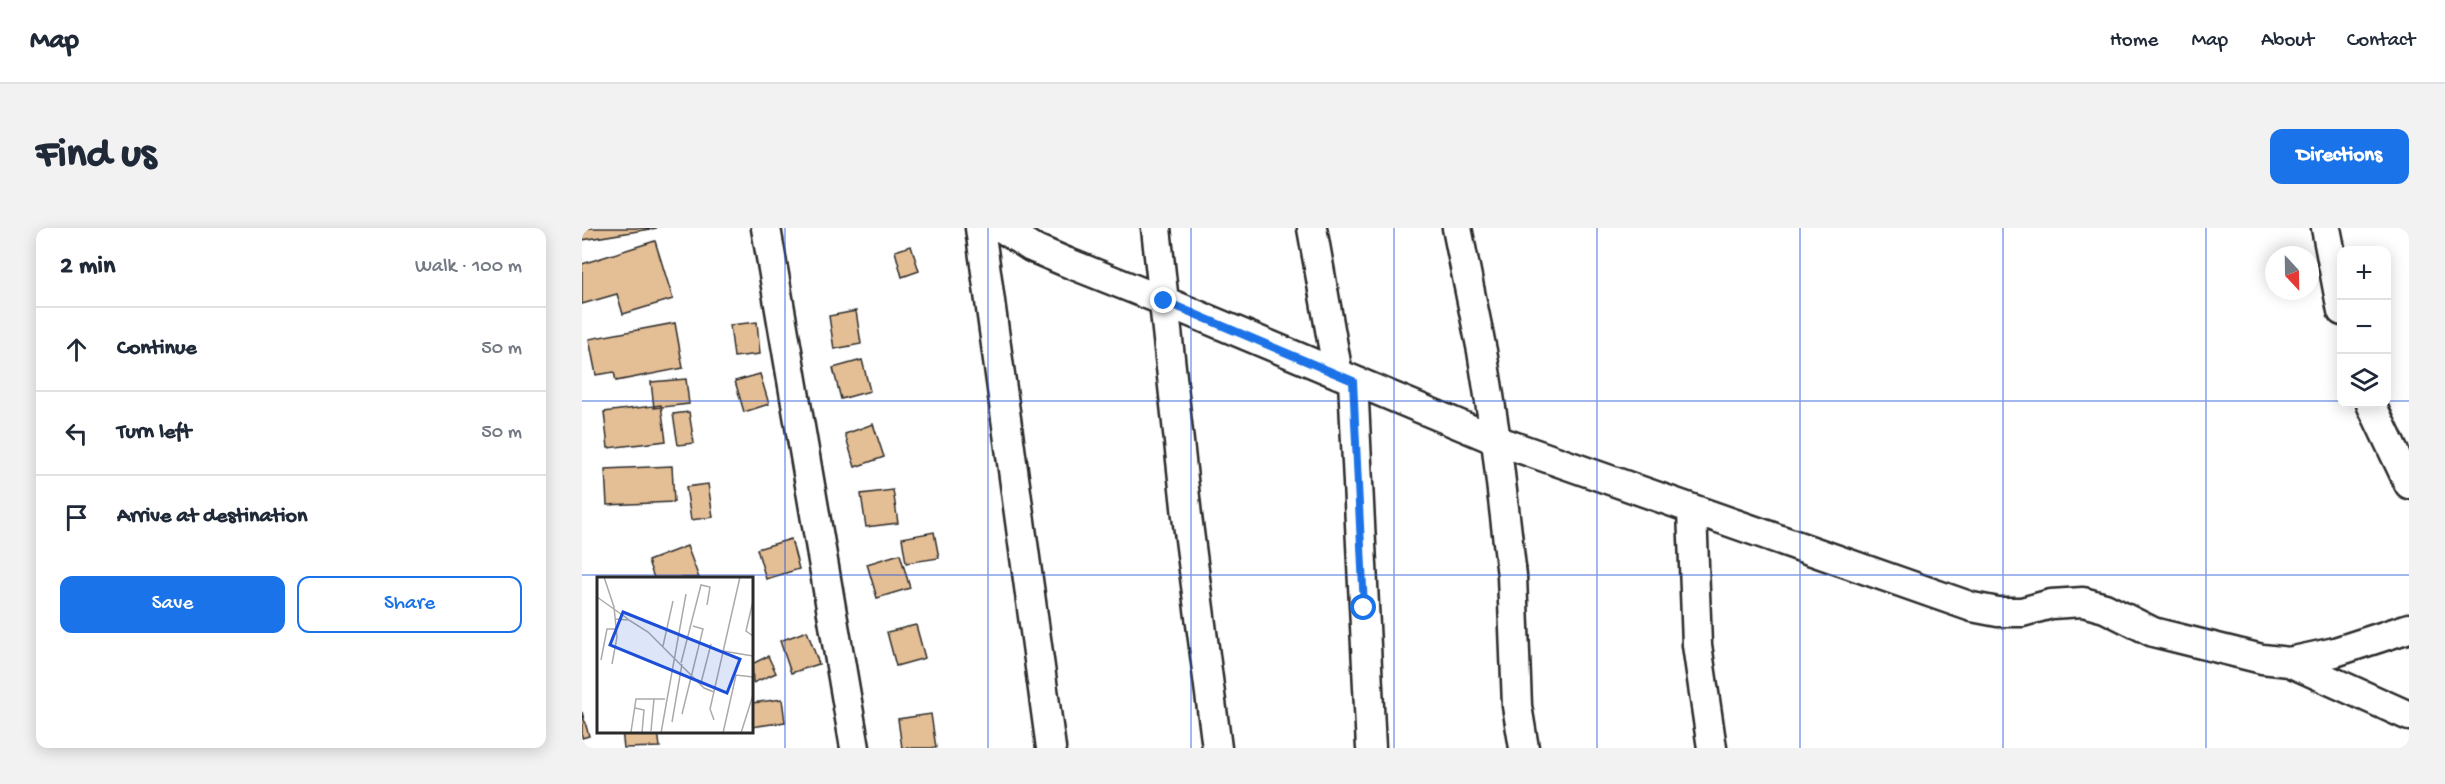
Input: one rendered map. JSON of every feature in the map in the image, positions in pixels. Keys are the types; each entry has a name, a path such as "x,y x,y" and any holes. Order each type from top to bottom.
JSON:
{"street":[{"path":"766,228 855,748"},
{"path":"980,228 1051,748"},
{"path":"1002,228 1030,247 1496,440 1692,511 1972,607 1998,612 2022,612 2051,604 2083,602 2105,608 2152,632 2262,659 2289,662 2409,716"},
{"path":"1156,228 1187,516 1217,748"},
{"path":"1312,228 1346,377 1371,748"},
{"path":"1457,228 1482,351 1496,440 1512,576 1517,706 1524,748"},
{"path":"2326,228 2340,300"},
{"path":"2372,408 2407,477"},
{"path":"1692,511 1697,645 1712,748"},
{"path":"2289,662 2335,652 2409,628"}],"building":[{"path":"582,228 657,228 582,240"},
{"path":"655,241 673,299 623,314 617,294 582,304 582,264"},
{"path":"911,246 919,271 902,277 895,251"},
{"path":"856,311 861,344 834,349 829,316"},
{"path":"757,322 760,354 734,357 730,325"},
{"path":"675,323 683,368 616,381 614,372 596,375 589,339"},
{"path":"862,360 870,391 841,399 833,368"},
{"path":"760,374 769,404 744,412 735,381"},
{"path":"686,379 689,404 654,408 651,382"},
{"path":"661,405 666,441 608,448 604,412"},
{"path":"689,412 694,443 678,445 673,414"},
{"path":"873,424 884,457 855,467 845,434"},
{"path":"672,466 674,502 607,505 605,469"},
{"path":"708,484 713,517 691,520 686,487"},
{"path":"893,490 898,523 866,527 861,494"},
{"path":"934,532 939,558 906,563 902,538"},
{"path":"791,539 799,569 766,579 757,549"},
{"path":"687,546 699,577 654,577 648,561"},
{"path":"900,554 910,588 877,598 867,564"},
{"path":"916,625 925,658 896,666 887,632"},
{"path":"807,631 819,664 791,673 780,641"},
{"path":"768,656 776,673 753,683 753,664"},
{"path":"782,699 785,722 753,727 753,703"},
{"path":"582,712 589,736 582,738"},
{"path":"931,714 936,748 902,748 898,719"},
{"path":"622,733 658,733 660,747 624,748"}],"route":[{"path":"1164,301 1353,381 1364,608"}]}
